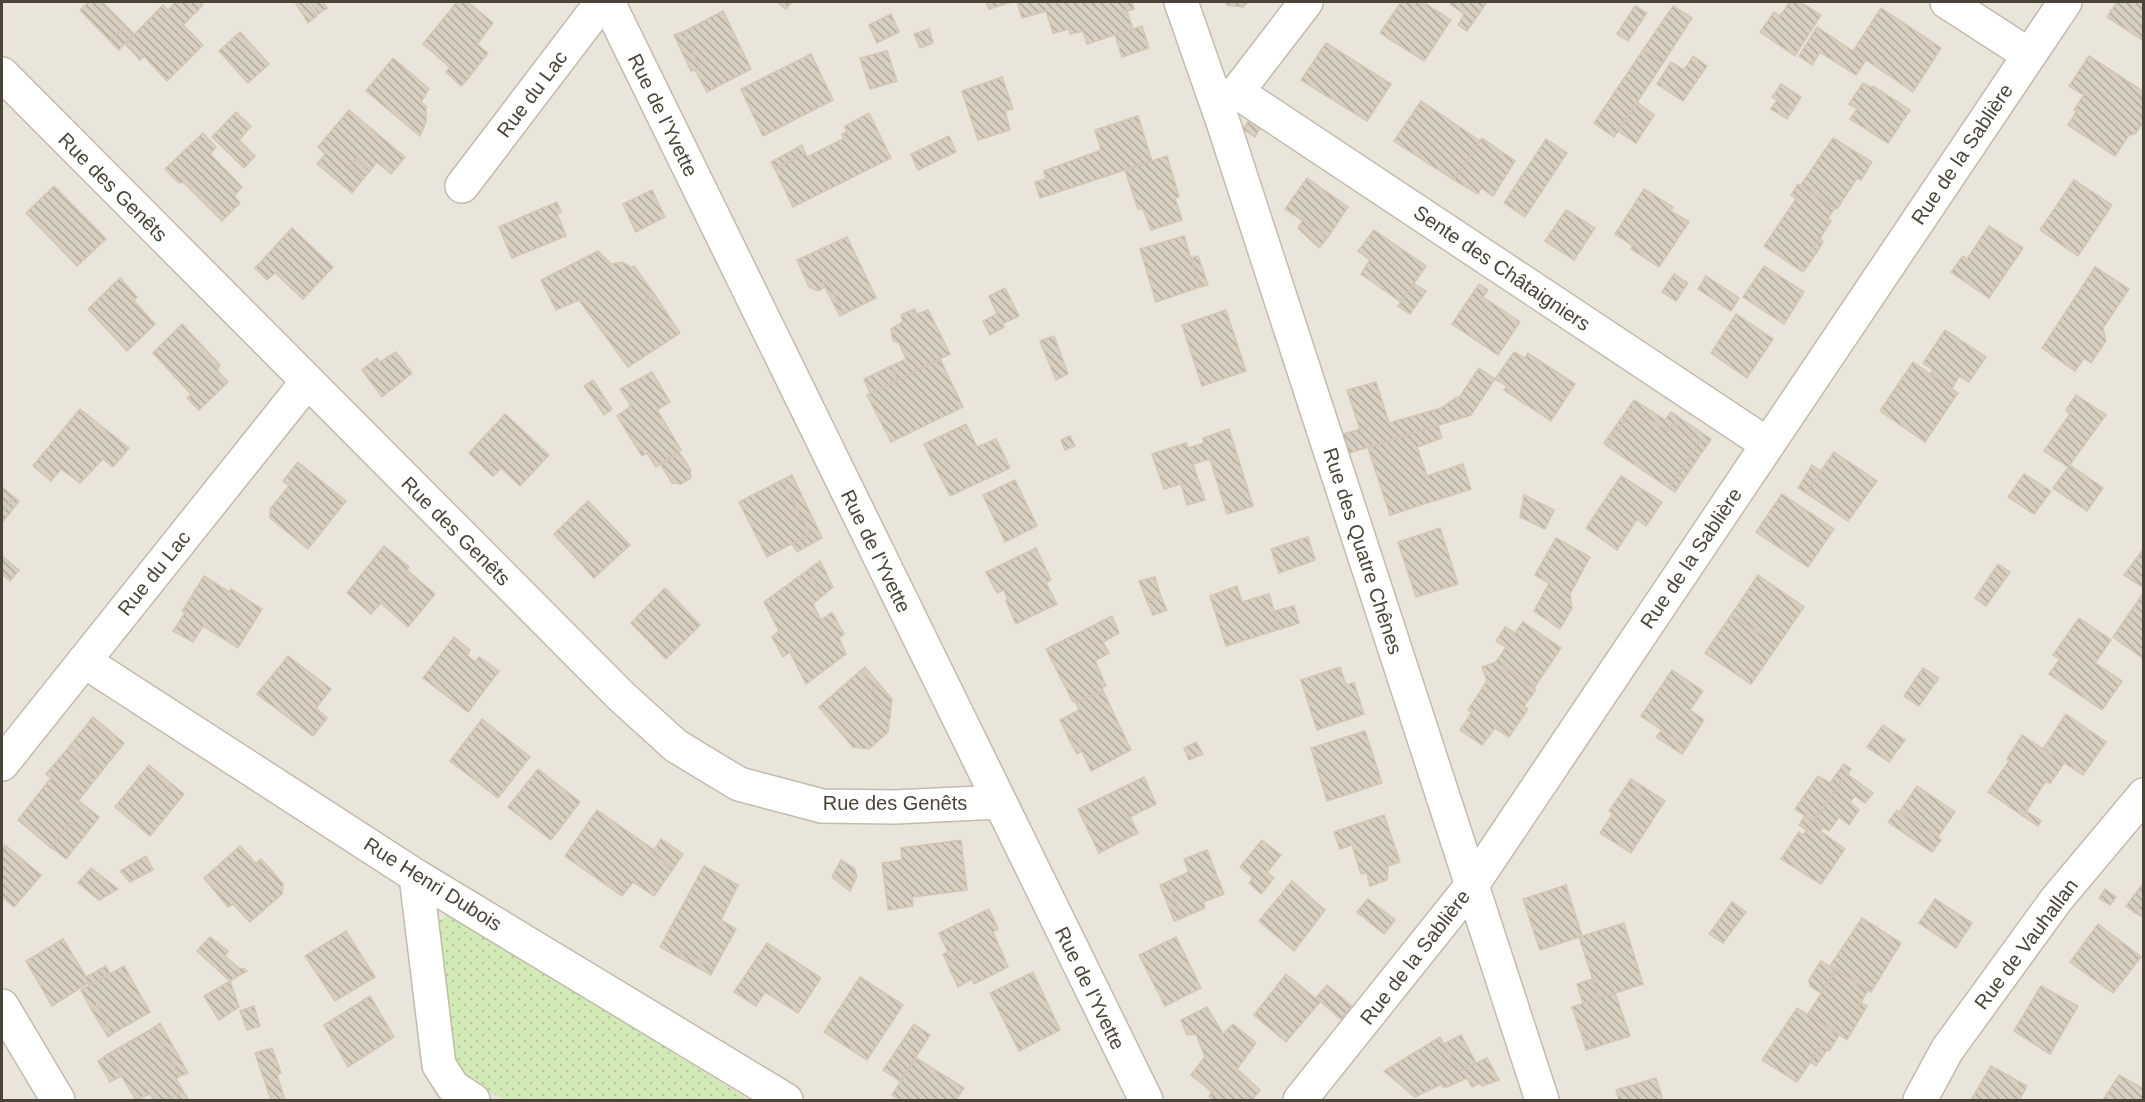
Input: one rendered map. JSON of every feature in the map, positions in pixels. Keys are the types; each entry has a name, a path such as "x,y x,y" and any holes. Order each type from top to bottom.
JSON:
{"street":[{"name":"Rue du Lac","path":"462,186 602,2"},
{"name":"Rue de l'Yvette","path":"608,2 1146,1101"},
{"name":"Rue des Quatre Chênes","path":"1181,2 1226,95 1472,885 1542,1101"},
{"path":"1226,95 1306,2"},
{"path":"1947,2 2029,55"},
{"name":"Rue de la Sablière","path":"1300,1101 1472,885 2065,2"},
{"name":"Rue des Genêts","path":"2,74 621,696 676,746 738,784 822,806 895,807 999,802"},
{"name":"Sente des Châtaigniers","path":"1226,95 1767,444"},
{"name":"Rue du Lac","path":"2,764 307,382"},
{"name":"Rue Henri Dubois","path":"84,661 416,876 786,1101"},
{"name":"Rue de Vauhallan","path":"1920,1101 1947,1050 2056,900 2144,795"},
{"path":"416,876 439,1065 453,1087 473,1101"},
{"path":"2,1006 58,1101"}],"shaded area":[{"path":"2,2 2143,2 2143,1100 2,1100"}],"green space":[{"path":"448,915 458,919 749,1100 506,1100 471,1084 450,1053 434,933 438,921"}],"building":[{"path":"89,2 102,2 126,26 110,41 80,10"},
{"path":"176,2 200,2 203,5 183,25 203,45 167,81 144,56 140,60 125,44 163,5 168,10"},
{"path":"295,2 307,2 317,16 308,23"},
{"path":"310,2 323,2 327,8 318,14"},
{"path":"457,2 468,2 493,23 477,44 488,53 466,81 423,44"},
{"path":"777,2 792,2 786,9"},
{"path":"986,2 1012,2 989,9"},
{"path":"1017,2 1124,2 1133,29 1087,44 1083,31 1070,34 1069,29 1053,33 1046,11 1022,18"},
{"path":"1124,2 1132,2 1134,9 1127,11"},
{"path":"1226,2 1248,2 1243,7 1227,5"},
{"path":"1401,2 1423,2 1451,20 1424,61 1380,33"},
{"path":"1452,2 1487,2 1467,31 1458,25 1464,14 1450,4"},
{"path":"1790,2 1800,2 1821,15 1795,56 1760,32 1774,12 1780,16"},
{"path":"2117,2 2144,2 2144,41 2107,17"},
{"path":"1635,6 1647,13 1628,41 1617,34"},
{"path":"1673,6 1692,18 1663,63 1643,50"},
{"path":"1881,8 1941,48 1913,92 1853,51"},
{"path":"723,11 751,69 707,92 695,70 700,68 683,32"},
{"path":"891,14 899,32 877,43 869,25"},
{"path":"126,26 134,34 119,50 110,41"},
{"path":"1142,26 1149,48 1122,57 1115,35"},
{"path":"1817,27 1866,60 1856,75 1820,52 1812,65 1799,56"},
{"path":"929,29 933,43 920,48 914,34"},
{"path":"240,32 269,64 248,83 219,51"},
{"path":"683,32 700,68 691,71 674,35"},
{"path":"1326,43 1391,84 1367,121 1301,80"},
{"path":"1643,50 1663,63 1614,137 1594,123"},
{"path":"887,51 897,81 870,89 860,58"},
{"path":"811,54 833,100 763,136 741,89"},
{"path":"1693,56 1707,66 1683,101 1657,84 1671,62 1684,70"},
{"path":"2089,56 2144,92 2144,121 2135,134 2129,135 2115,156 2068,125 2084,95 2069,86"},
{"path":"393,58 429,89 421,102 426,106 426,122 420,136 366,91"},
{"path":"450,67 466,81 461,86 446,72"},
{"path":"1002,77 1013,109 1005,111 1010,130 978,140 962,91"},
{"path":"1863,83 1872,88 1873,86 1910,110 1888,143 1850,119 1857,109 1849,104"},
{"path":"1781,84 1801,97 1793,110 1772,97"},
{"path":"1777,100 1793,110 1787,119 1771,109"},
{"path":"1421,101 1480,141 1454,180 1394,141"},
{"path":"1637,102 1654,115 1636,143 1618,131"},
{"path":"349,110 405,157 391,174 377,162 370,171 356,159 350,166 363,179 352,193 317,164 325,154 318,147"},
{"path":"236,112 251,126 239,140 255,156 244,168 212,137"},
{"path":"869,113 891,158 793,207 775,169 805,153 807,157 843,139 842,134 847,132 845,126"},
{"path":"1138,116 1152,161 1040,198 1035,182 1046,179 1044,171 1101,150 1095,130"},
{"path":"1249,120 1260,128 1255,137 1243,129"},
{"path":"203,133 216,147 210,154 242,187 234,196 240,203 222,221 183,182 179,183 165,169"},
{"path":"949,136 956,152 918,170 911,154"},
{"path":"1482,138 1515,161 1493,196 1481,188 1478,194 1454,180"},
{"path":"1833,138 1872,162 1861,180 1857,178 1837,209 1801,185"},
{"path":"1546,139 1567,153 1525,217 1504,203"},
{"path":"802,145 805,153 775,169 771,162"},
{"path":"1167,156 1179,197 1175,198 1182,220 1151,230 1143,209 1138,209 1125,170"},
{"path":"356,159 370,171 363,179 350,166"},
{"path":"1307,178 1348,207 1328,237 1285,209"},
{"path":"2074,180 2112,205 2078,256 2040,230"},
{"path":"1798,184 1835,208 1828,218 1831,221 1813,249 1817,252 1803,272 1764,246 1796,199 1791,195"},
{"path":"54,186 106,239 77,266 26,213"},
{"path":"1644,189 1673,207 1671,211 1689,222 1659,267 1642,256 1644,253 1615,234"},
{"path":"652,190 665,217 636,232 623,204"},
{"path":"557,202 561,212 557,213 566,236 512,258 499,227"},
{"path":"1566,210 1595,228 1574,260 1545,241"},
{"path":"1303,220 1328,237 1319,248 1298,228"},
{"path":"1989,226 2023,248 1989,298 1951,272 1963,256 1967,259"},
{"path":"292,228 333,267 303,299 275,273 267,280 255,268"},
{"path":"1374,230 1426,266 1401,302 1361,274 1370,260 1358,251"},
{"path":"1184,236 1200,287 1156,302 1140,249"},
{"path":"847,237 876,298 844,314 827,280 823,283 825,287 818,291 809,287 797,260"},
{"path":"1820,238 1823,242 1817,252 1813,249"},
{"path":"1633,245 1644,253 1642,256 1631,249"},
{"path":"598,251 611,264 622,262 632,268 634,266 652,291 645,297 647,301 655,295 680,333 628,367 579,300 556,310 541,280"},
{"path":"1198,256 1208,285 1200,287 1191,258"},
{"path":"1764,266 1804,292 1784,324 1743,297"},
{"path":"2095,267 2129,289 2103,328 2106,341 2091,363 2084,358 2075,371 2042,348"},
{"path":"1674,274 1688,283 1676,301 1662,292"},
{"path":"1706,276 1739,298 1731,311 1698,289"},
{"path":"120,278 137,297 134,301 155,324 127,351 88,309"},
{"path":"827,280 844,314 840,316 823,283"},
{"path":"1414,284 1426,291 1410,314 1398,306"},
{"path":"1479,284 1488,290 1483,297 1520,322 1498,355 1452,324"},
{"path":"1005,288 1019,316 1002,324 1004,327 990,335 983,321 997,314 989,296"},
{"path":"652,291 655,295 647,301 645,297"},
{"path":"914,309 917,314 928,310 950,354 898,380 891,366 906,359 899,343 893,341 891,329 903,322 901,315"},
{"path":"1226,310 1246,371 1202,386 1182,325"},
{"path":"1736,314 1773,339 1747,378 1711,353"},
{"path":"182,324 220,365 217,370 228,382 199,410 187,398 191,394 153,353"},
{"path":"1945,330 1986,357 1969,382 1959,376 1952,389 1930,374 1933,370 1923,363"},
{"path":"1054,336 1068,374 1056,380 1040,341"},
{"path":"396,352 412,373 382,397 362,370 377,358 380,362"},
{"path":"1514,352 1525,358 1528,353 1575,384 1551,421 1504,390 1507,386 1495,379"},
{"path":"940,359 963,407 891,442 867,395"},
{"path":"1913,362 1958,393 1925,442 1880,411"},
{"path":"891,366 898,380 870,393 864,379"},
{"path":"1479,368 1495,379 1471,415 1458,399"},
{"path":"652,372 670,402 657,410 681,450 656,467 647,453 642,456 617,416 631,406 620,389"},
{"path":"593,380 604,397 595,401 584,386"},
{"path":"1376,382 1389,423 1441,408 1457,397 1471,415 1346,454 1340,435 1360,429 1347,390"},
{"path":"2076,395 2106,415 2068,467 2044,451 2070,414 2066,410"},
{"path":"604,397 612,409 604,415 595,401"},
{"path":"1634,400 1665,420 1671,412 1711,439 1675,492 1669,488 1700,441 1674,423 1667,431 1633,408 1607,446 1604,443"},
{"path":"1633,408 1667,431 1674,423 1700,441 1669,488 1607,446"},
{"path":"80,409 129,448 113,467 103,459 80,483 61,469 51,481 33,466"},
{"path":"505,414 549,455 520,486 493,460 485,469 469,453"},
{"path":"966,424 977,447 996,439 1010,468 950,496 924,444"},
{"path":"1438,425 1442,438 1417,447 1427,476 1463,464 1471,489 1390,515 1368,448"},
{"path":"1229,429 1253,506 1227,514 1210,459 1193,464 1205,500 1187,505 1181,484 1164,489 1152,454 1186,443 1188,448 1204,443 1203,438"},
{"path":"1070,436 1075,446 1065,450 1061,440"},
{"path":"679,452 690,469 691,478 681,484 672,483 661,465"},
{"path":"1834,452 1877,481 1848,521 1806,493"},
{"path":"493,460 501,468 493,476 485,469"},
{"path":"298,462 346,501 308,549 270,518 270,509 289,486 283,481"},
{"path":"1812,465 1821,471 1806,493 1798,488"},
{"path":"2070,465 2103,488 2087,511 2053,488"},
{"path":"2024,474 2051,491 2034,514 2008,497"},
{"path":"792,475 822,538 797,552 792,544 810,534 782,480"},
{"path":"1621,476 1662,502 1646,526 1637,519 1617,550 1586,528"},
{"path":"782,480 810,534 767,557 739,502"},
{"path":"1015,480 1037,526 1005,542 983,495"},
{"path":"2,487 14,497 2,513"},
{"path":"1782,494 1834,529 1808,567 1756,532"},
{"path":"1524,495 1554,510 1545,529 1520,517"},
{"path":"14,497 19,501 2,523 2,513"},
{"path":"588,501 630,545 594,578 554,534"},
{"path":"1440,528 1458,584 1416,597 1398,542"},
{"path":"1308,537 1315,560 1279,573 1271,549"},
{"path":"1556,538 1590,557 1570,594 1572,608 1560,629 1534,611 1549,583 1535,575"},
{"path":"384,546 409,567 407,570 435,594 408,627 381,603 371,614 347,593"},
{"path":"1036,548 1051,580 1046,583 1057,604 1016,624 1004,590 997,593 986,572"},
{"path":"2144,548 2144,588 2124,575"},
{"path":"2,556 19,570 10,581 2,574"},
{"path":"820,561 833,587 822,596 808,570"},
{"path":"1998,564 2010,572 1986,606 1975,598"},
{"path":"808,570 822,596 813,604 821,620 832,612 844,634 839,638 846,654 806,684 790,652 783,657 772,637 779,631 764,602"},
{"path":"1758,575 1804,607 1778,645 1731,615"},
{"path":"204,576 229,592 231,589 262,609 238,648 203,626 193,642 173,631 185,613 182,611"},
{"path":"1155,577 1161,597 1147,601 1139,581"},
{"path":"1237,586 1242,602 1269,594 1280,629 1226,646 1210,596"},
{"path":"665,588 700,625 666,659 631,623"},
{"path":"2144,592 2144,659 2113,637"},
{"path":"1161,597 1167,610 1153,615 1147,601"},
{"path":"1294,606 1299,623 1280,629 1275,611"},
{"path":"1731,615 1778,645 1751,684 1705,653"},
{"path":"1112,616 1119,633 1103,642 1109,653 1095,661 1106,686 1102,687 1103,691 1076,703 1073,702 1046,649"},
{"path":"2079,618 2111,640 2095,663 2122,681 2102,710 2049,674 2060,659 2053,655"},
{"path":"1523,622 1561,648 1534,688 1496,662 1506,647 1496,641 1505,627 1515,633"},
{"path":"454,637 470,650 467,655 475,662 479,657 499,671 468,712 423,678"},
{"path":"288,656 331,689 316,708 327,718 313,736 257,694"},
{"path":"1496,662 1536,690 1524,706 1528,709 1509,737 1495,728 1482,745 1460,730 1472,712 1468,710 1487,681 1482,667"},
{"path":"865,667 879,684 874,688 860,671"},
{"path":"1340,667 1346,685 1354,683 1364,714 1317,730 1301,680"},
{"path":"1923,668 1939,678 1919,706 1904,696"},
{"path":"1672,670 1703,691 1690,710 1704,720 1687,747 1641,716"},
{"path":"860,671 874,688 870,692 890,716 888,732 869,749 853,747 819,707"},
{"path":"879,684 892,699 890,716 870,692"},
{"path":"1103,691 1131,750 1091,771 1075,736 1069,739 1060,720 1079,710 1076,703"},
{"path":"2066,714 2106,742 2083,775 2043,749"},
{"path":"93,717 124,743 101,772 70,746"},
{"path":"482,719 530,757 498,798 450,761"},
{"path":"1883,725 1905,740 1889,762 1867,747"},
{"path":"1662,730 1687,747 1682,754 1656,737"},
{"path":"1365,731 1382,783 1327,801 1311,748"},
{"path":"2022,735 2064,763 2050,784 2046,781 2023,816 1988,792 2009,761 2007,759"},
{"path":"1075,736 1082,751 1077,754 1069,739"},
{"path":"1196,742 1203,754 1189,760 1184,748"},
{"path":"70,746 101,772 78,801 46,774"},
{"path":"1844,764 1851,769 1813,821 1795,809 1818,776 1830,783"},
{"path":"149,765 184,794 150,836 115,807"},
{"path":"538,769 580,802 551,840 508,807"},
{"path":"1847,774 1873,793 1865,803 1855,796 1850,802 1859,810 1849,825 1839,817 1829,831 1813,821"},
{"path":"1144,777 1156,804 1130,817 1138,833 1099,853 1078,809"},
{"path":"51,778 99,817 86,834 71,822 51,848 18,820"},
{"path":"1631,779 1665,801 1661,807 1627,785"},
{"path":"1627,785 1661,807 1631,853 1600,833 1613,813 1609,811"},
{"path":"1917,786 1955,812 1937,838 1900,811"},
{"path":"597,810 654,850 652,853 673,869 654,896 633,882 622,896 565,856"},
{"path":"1897,810 1941,840 1932,852 1888,822"},
{"path":"2026,811 2041,821 2038,826 2023,816"},
{"path":"1384,815 1400,862 1388,866 1387,880 1370,886 1367,873 1361,874 1352,845 1340,849 1334,832"},
{"path":"1805,816 1823,828 1820,831 1845,849 1821,884 1781,859 1799,832 1803,835 1807,830 1799,825"},
{"path":"71,822 86,834 66,859 51,847"},
{"path":"661,839 683,854 673,869 652,853"},
{"path":"961,840 967,890 912,897 913,906 888,910 882,863 902,860 901,848"},
{"path":"1262,840 1281,855 1267,872 1274,878 1261,894 1249,883 1253,878 1240,867"},
{"path":"5,845 41,875 14,907 2,897 2,850"},
{"path":"240,846 264,872 272,871 283,884 282,894 250,922 233,904 228,907 204,878"},
{"path":"1207,850 1224,894 1203,902 1205,908 1182,918 1167,882 1189,872 1184,859"},
{"path":"146,856 153,870 130,882 120,871"},
{"path":"261,859 272,871 264,872 256,863"},
{"path":"841,860 854,868 857,876 850,891 832,877"},
{"path":"704,866 738,885 721,920 736,929 714,969 682,951 678,957 660,947"},
{"path":"91,868 118,889 99,900 78,883"},
{"path":"1292,881 1325,910 1294,951 1259,921"},
{"path":"1167,882 1182,918 1174,921 1160,885"},
{"path":"2144,882 2144,900 2134,912 2126,906"},
{"path":"1566,885 1582,936 1540,950 1523,899"},
{"path":"2105,889 2116,897 2110,905 2099,898"},
{"path":"1368,899 1395,920 1384,934 1357,912"},
{"path":"1935,899 1972,923 1956,948 1919,923"},
{"path":"2144,900 2144,918 2134,912"},
{"path":"1732,902 1746,912 1723,943 1709,934"},
{"path":"989,909 998,929 993,932 1008,967 974,984 972,979 958,987 947,963 961,957 958,949 948,952 939,933"},
{"path":"1862,918 1901,943 1871,992 1830,966"},
{"path":"1624,923 1643,984 1599,998 1579,937"},
{"path":"2098,924 2141,957 2113,993 2070,962"},
{"path":"346,931 375,977 335,1001 305,956"},
{"path":"210,937 228,951 225,956 240,969 247,971 230,981 197,951"},
{"path":"1176,937 1201,988 1165,1006 1139,955"},
{"path":"63,939 86,977 106,966 110,974 90,985 88,983 52,1006 26,961"},
{"path":"767,943 821,978 798,1013 765,992 756,1006 734,992"},
{"path":"958,949 961,957 947,963 943,954"},
{"path":"682,951 714,969 711,975 678,957"},
{"path":"1821,961 1836,970 1821,993 1810,986 1809,980"},
{"path":"124,966 150,1012 112,1034 97,1005 91,1009 81,990"},
{"path":"1836,970 1868,990 1857,1009 1863,1013 1847,1040 1808,1014"},
{"path":"1033,972 1060,1030 1019,1051 990,993"},
{"path":"1286,974 1320,1002 1286,1042 1254,1015"},
{"path":"860,977 903,1005 867,1060 824,1032"},
{"path":"1592,979 1599,998 1583,1003 1577,984"},
{"path":"230,981 239,1007 219,1020 204,996"},
{"path":"1327,985 1352,1006 1341,1019 1316,998"},
{"path":"2041,986 2078,1006 2050,1054 2014,1031"},
{"path":"1615,993 1630,1036 1592,1048 1586,1031 1581,1033 1572,1007"},
{"path":"370,996 394,1037 348,1067 324,1025"},
{"path":"1861,1002 1867,1006 1863,1013 1857,1009"},
{"path":"97,1005 112,1034 108,1037 91,1009"},
{"path":"254,1006 260,1026 247,1030 240,1011"},
{"path":"1207,1007 1223,1034 1233,1024 1256,1043 1237,1069 1260,1090 1252,1100 1214,1100 1209,1096 1212,1092 1191,1075 1205,1057 1196,1034 1187,1035 1181,1020"},
{"path":"1797,1008 1839,1035 1829,1051 1821,1046 1797,1082 1762,1060"},
{"path":"160,1023 188,1073 180,1076 153,1028"},
{"path":"914,1024 930,1035 900,1081 883,1070"},
{"path":"153,1028 180,1076 176,1079 183,1091 167,1100 154,1100 150,1094 136,1100 108,1054"},
{"path":"1586,1031 1592,1048 1586,1050 1581,1033"},
{"path":"1461,1035 1476,1063 1459,1071 1444,1044"},
{"path":"1440,1037 1459,1071 1487,1058 1499,1080 1482,1086 1480,1083 1472,1087 1467,1078 1447,1087 1441,1084 1415,1097 1384,1071"},
{"path":"1821,1046 1827,1050 1816,1066 1810,1062"},
{"path":"272,1048 281,1073 277,1075 285,1100 271,1100 255,1053"},
{"path":"108,1054 121,1076 110,1082 98,1061"},
{"path":"916,1058 964,1088 956,1100 902,1100 892,1095"},
{"path":"1991,1066 2027,1086 2019,1100 1971,1100"},
{"path":"2119,1075 2144,1089 2144,1100 2103,1100"},
{"path":"1656,1078 1663,1100 1619,1100 1616,1090"},
{"path":"183,1091 189,1100 167,1100"}]}
